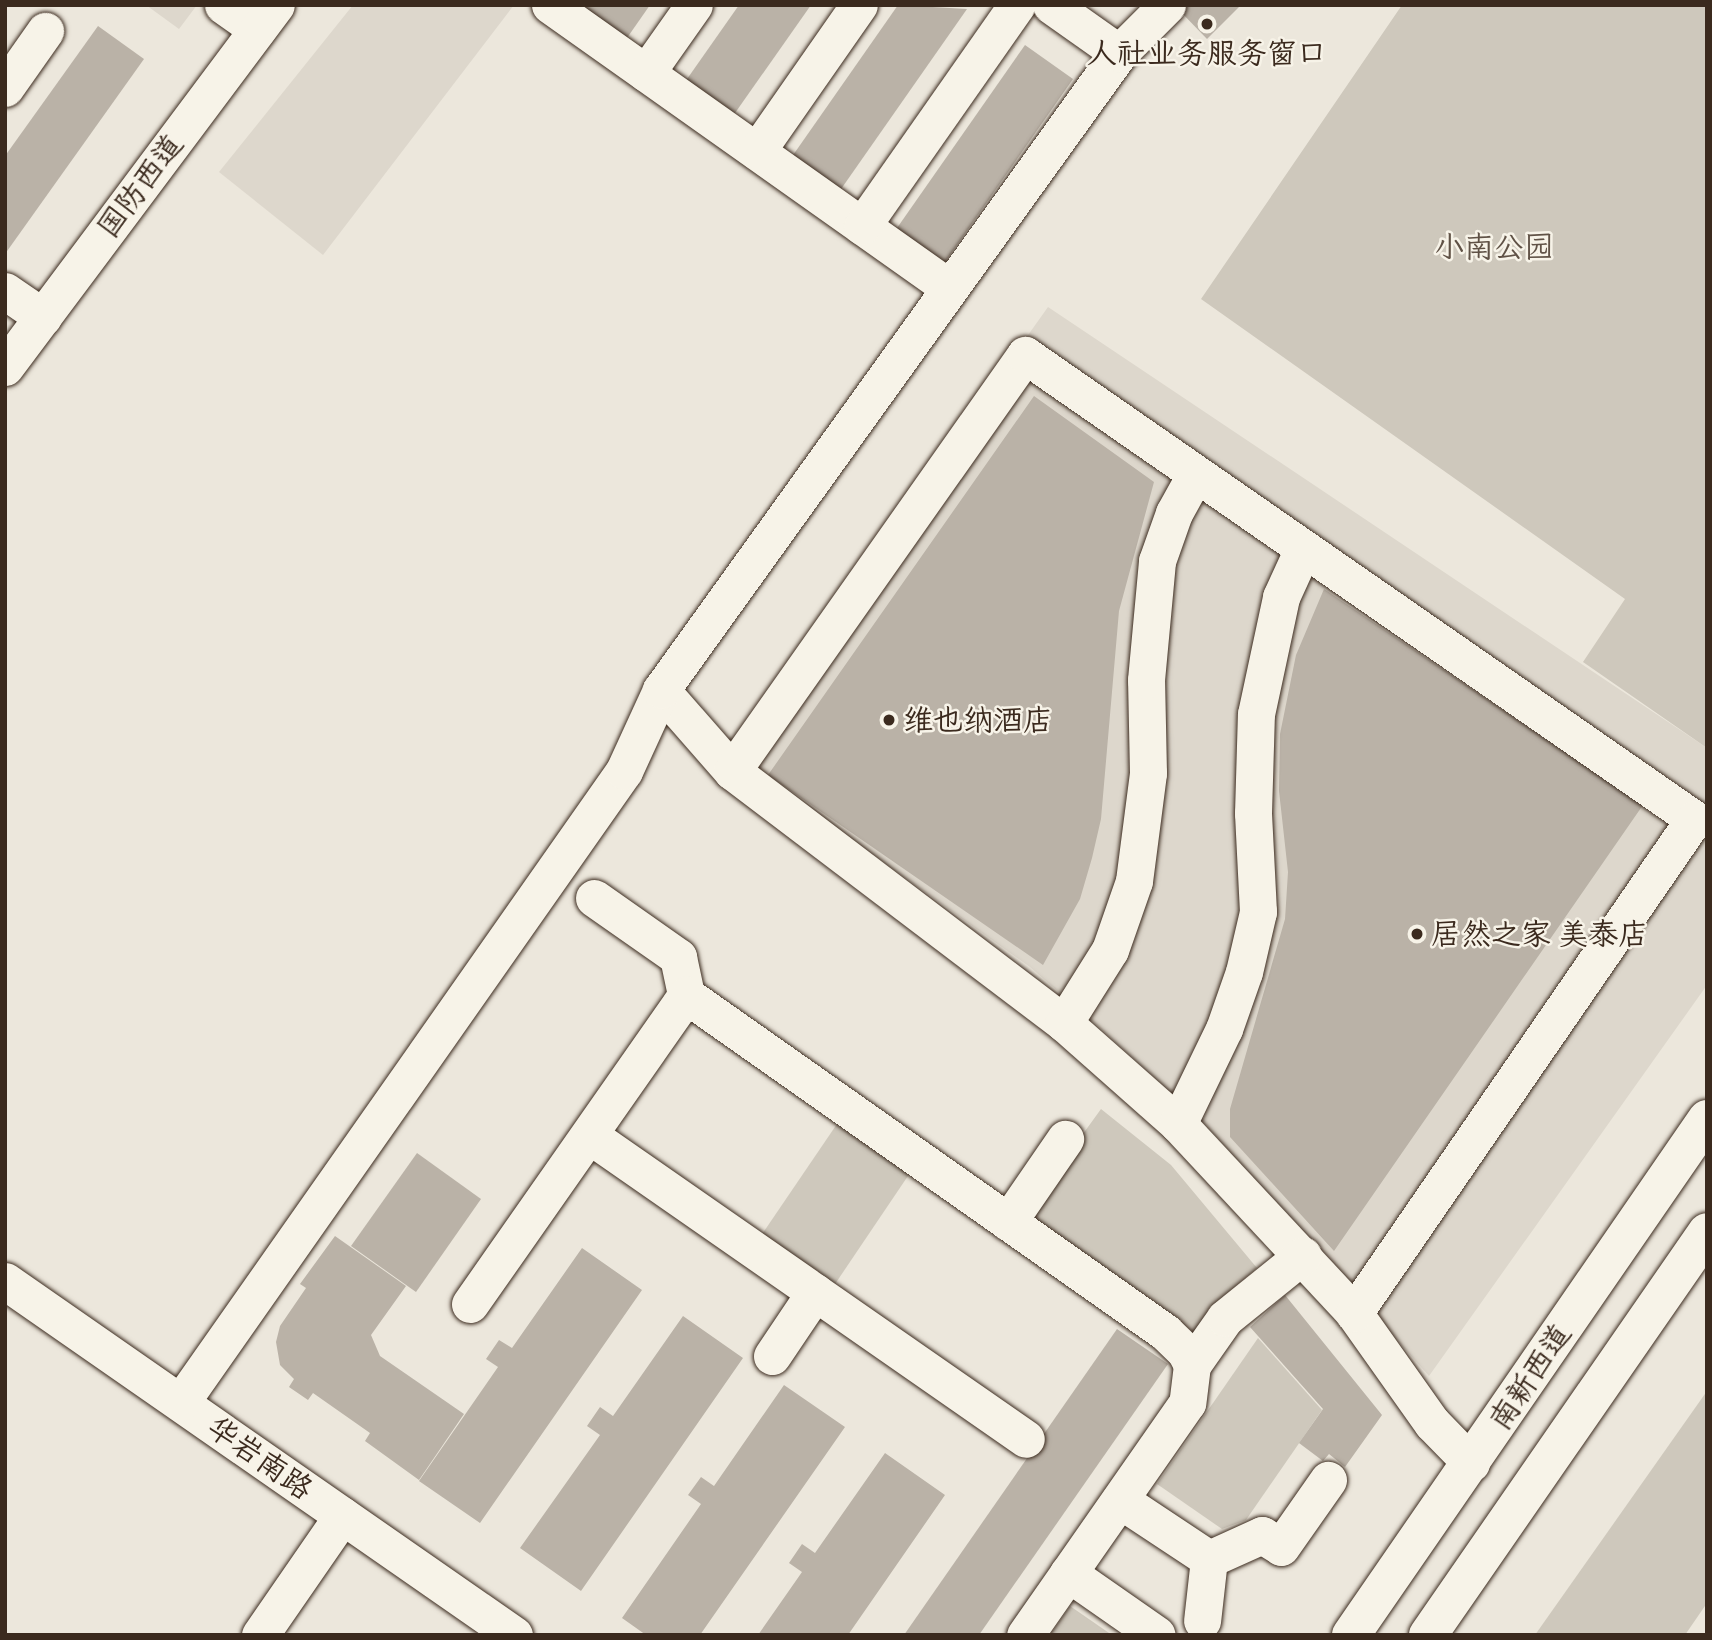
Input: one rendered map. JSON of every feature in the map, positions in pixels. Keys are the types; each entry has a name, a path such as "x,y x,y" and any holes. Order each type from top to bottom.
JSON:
{"main road":[{"name":"南新西道","path":"1351,1635 1707,1119"},
{"name":"南新西道","path":"1428,1635 1707,1232"}],"street":[{"path":"223,5 267,17"},
{"path":"550,5 948,286"},
{"path":"646,73 694,5"},
{"path":"757,151 859,5"},
{"path":"862,226 1017,5"},
{"path":"1051,5 1119,53"},
{"path":"181,1402 624,771 661,690 948,286 1119,53 1167,5"},
{"name":"国防西道","path":"5,367 267,17"},
{"path":"5,88 45,31"},
{"path":"5,291 43,317"},
{"path":"732,771 1025,355 1302,551 1695,820 1354,1313"},
{"path":"1064,1023 1110,950 1133,881 1148,772 1146,680 1157,561 1174,513 1195,475"},
{"path":"1178,1124 1224,1029 1244,972 1258,912 1253,802 1256,714 1281,597 1302,551"},
{"path":"661,690 732,771 1064,1023 1178,1124 1303,1255 1354,1313 1432,1423 1471,1463"},
{"path":"594,898 678,957 686,995 1165,1332 1192,1365"},
{"path":"470,1304 686,995"},
{"path":"589,1135 1026,1438"},
{"path":"1008,1222 1065,1139"},
{"path":"1025,1635 1188,1403 1192,1365 1225,1318 1303,1255"},
{"name":"华岩南路","path":"5,1281 514,1635"},
{"path":"772,1356 815,1292"},
{"path":"1209,1559 1262,1535 1281,1547 1328,1479"},
{"path":"1120,1500 1209,1559"},
{"path":"260,1635 342,1516"},
{"path":"1205,1630 1209,1559"},
{"path":"1068,1573 1157,1635"}],"shaded area":[{"path":"146,5 197,5 179,29"},
{"path":"353,5 514,5 323,255 219,172"},
{"path":"1048,307 1707,748 1707,985 1429,1376 1207,1126 1098,1026 1030,967 731,753"}],"green space":[{"name":"小南公园","path":"1402,5 1707,5 1707,748 1583,662 1625,599 1201,299"},
{"path":"1101,1109 1171,1165 1257,1268 1218,1301 1195,1333 1032,1216 1033,1203"},
{"path":"839,1121 912,1170 829,1293 756,1243"},
{"path":"1258,1338 1322,1410 1246,1520 1222,1529 1157,1484"},
{"path":"1707,1391 1707,1603 1685,1635 1535,1635"},
{"path":"1070,1606 1112,1635 1050,1635"}],"building":[{"path":"578,5 650,5 620,48"},
{"path":"739,5 811,5 728,123 680,89"},
{"path":"898,5 967,9 832,202 784,168"},
{"name":"人社业务服务窗口","path":"1182,5 1241,5 1207,39 1178,9"},
{"path":"98,26 144,59 5,254 5,156"},
{"path":"1025,45 1073,79 938,272 890,238"},
{"path":"1034,396 1154,482 1119,611 1101,819 1080,899 1043,965 768,775"},
{"name":"居然之家 美泰店","path":"1324,589 1643,805 1334,1251 1230,1137 1230,1109 1285,919 1288,872 1279,791 1280,734 1296,655"},
{"path":"417,1153 481,1199 416,1292 351,1246"},
{"path":"335,1236 406,1286 371,1335 380,1356 464,1414 419,1480 365,1441 370,1433 313,1393 308,1400 289,1387 294,1379 280,1365 276,1342 280,1326 306,1288 300,1284"},
{"path":"582,1248 642,1290 480,1523 419,1481 498,1367 486,1359 499,1340 512,1348"},
{"path":"1285,1295 1382,1415 1345,1467 1329,1454 1323,1461 1299,1443 1323,1409 1250,1327"},
{"path":"683,1316 743,1358 581,1591 520,1548 600,1435 587,1426 600,1407 613,1416"},
{"path":"1117,1329 1168,1364 979,1635 904,1635"},
{"path":"784,1385 845,1427 700,1635 646,1635 622,1618 701,1504 688,1495 701,1477 714,1486"},
{"path":"885,1453 945,1495 848,1635 758,1635 802,1572 789,1563 802,1544 815,1553"}],"place":[{"name":"人社业务服务窗口","path":"1207,24"},
{"name":"维也纳酒店","path":"889,720"},
{"name":"居然之家 美泰店","path":"1417,934"}]}
